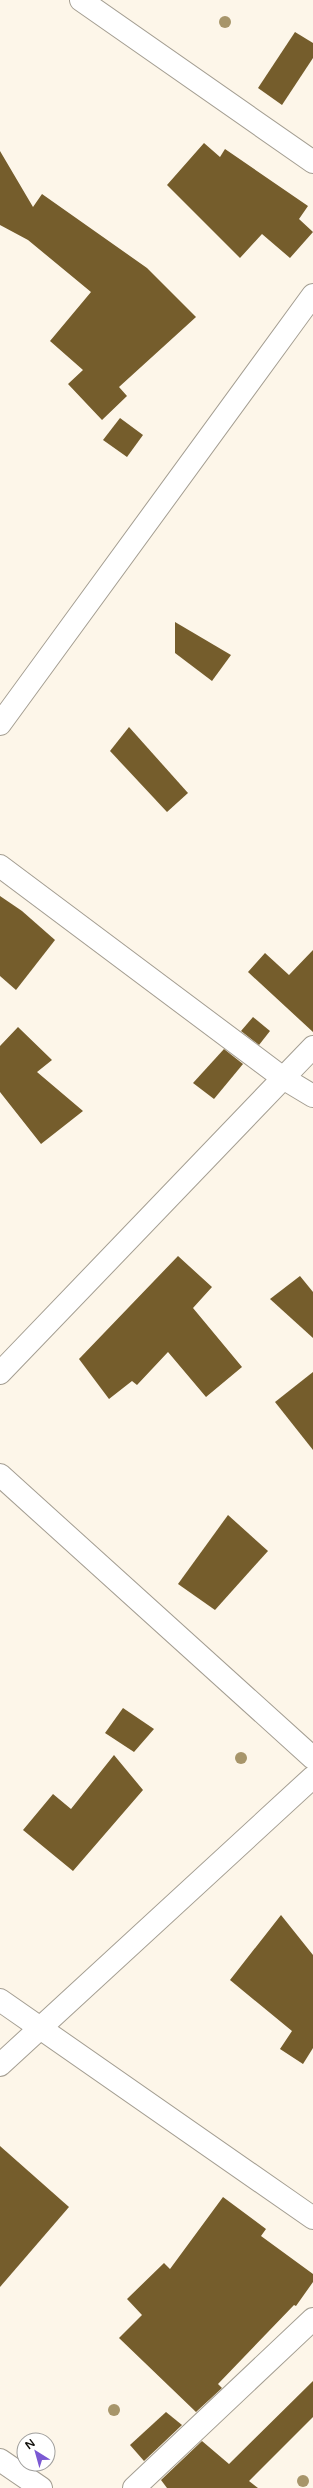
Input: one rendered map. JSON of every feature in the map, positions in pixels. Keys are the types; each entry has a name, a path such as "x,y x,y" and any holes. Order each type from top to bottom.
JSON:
{"street":[{"path":"81,0 313,162"},
{"path":"0,724 313,295"},
{"path":"0,866 283,1078 313,1096"},
{"path":"0,1373 313,1048"},
{"path":"0,1475 313,1758"},
{"path":"0,2065 313,1777"},
{"path":"0,2000 313,2218"},
{"path":"134,2488 313,2319"},
{"path":"0,2460 41,2488"}],"building":[{"path":"295,32 313,43 313,58 282,105 258,88"},
{"path":"204,143 220,157 225,149 308,206 299,219 313,232 290,258 262,234 240,258 167,185"},
{"path":"0,151 33,207 42,194 147,268 196,317 119,387 127,396 102,420 68,384 83,370 50,341 91,292 28,240 0,225"},
{"path":"120,418 143,435 127,457 103,440"},
{"path":"175,622 231,655 212,681 175,653"},
{"path":"129,727 188,793 167,812 110,751"},
{"path":"0,896 22,911 55,940 16,990 0,976"},
{"path":"313,950 313,1032 248,972 265,953 289,975"},
{"path":"253,1017 270,1031 259,1045 241,1031"},
{"path":"18,1027 52,1060 37,1072 83,1111 41,1144 0,1092 0,1046"},
{"path":"224,1049 243,1064 214,1099 193,1083"},
{"path":"178,1256 212,1287 193,1308 242,1367 206,1397 168,1352 137,1385 132,1381 109,1399 79,1359"},
{"path":"300,1276 313,1292 313,1338 270,1299"},
{"path":"313,1372 313,1450 275,1402"},
{"path":"228,1515 268,1551 215,1610 178,1584"},
{"path":"123,1708 154,1729 134,1752 105,1733"},
{"path":"114,1755 143,1790 73,1871 23,1830 53,1794 71,1809"},
{"path":"281,1915 313,1955 313,2048 303,2064 280,2049 292,2031 230,1980"},
{"path":"0,2146 69,2207 0,2287"},
{"path":"223,2197 266,2229 261,2236 313,2274 313,2282 296,2306 294,2305 218,2384 222,2388 196,2412 119,2338 142,2315 127,2299 164,2263 170,2269"},
{"path":"313,2381 313,2417 249,2481 258,2488 167,2488 161,2480 202,2441 229,2464"},
{"path":"166,2412 182,2425 144,2461 130,2445"}]}
